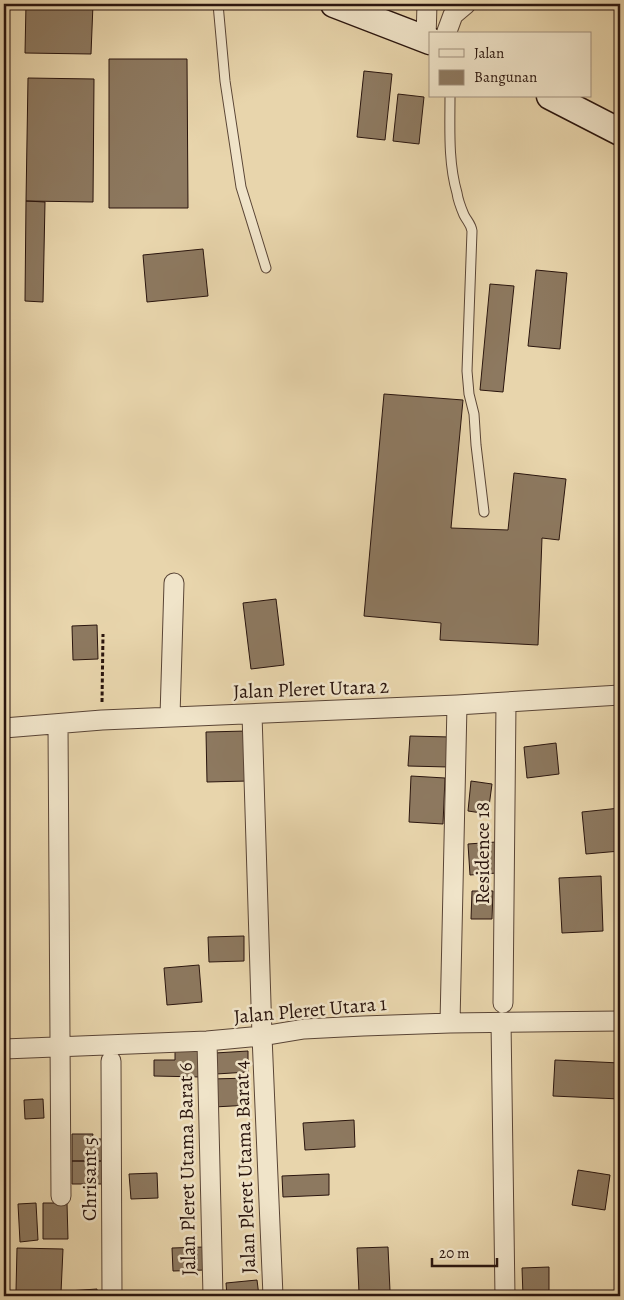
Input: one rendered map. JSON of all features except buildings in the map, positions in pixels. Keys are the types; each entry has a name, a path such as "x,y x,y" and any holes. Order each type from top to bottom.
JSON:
{"main road":[{"path":"341,5 429,36"},
{"path":"554,98 620,132"}],"street":[{"path":"427,4 433,32"},
{"path":"439,32 453,15 466,4"},
{"path":"170,716 174,583"},
{"name":"Jalan Pleret Utara 2","path":"4,728 170,716 457,706 620,695"},
{"name":"Residence 18","path":"503,1003 506,703"},
{"path":"450,1023 457,706"},
{"name":"Jalan Pleret Utama Barat 4","path":"252,714 262,1036 273,1296"},
{"path":"58,725 61,1196"},
{"name":"Jalan Pleret Utara 1","path":"4,1050 60,1046 207,1041 262,1036 304,1029 450,1023 620,1021"},
{"path":"501,1022 505,1296"},
{"name":"Jalan Pleret Utama Barat 6","path":"207,1041 213,1296"},
{"name":"Chrisant 5","path":"111,1061 112,1296"}],"lane":[{"path":"218,4 225,80 241,187 266,268"},
{"path":"450,98 450,146 453,177 464,216 470,222 472,232 467,371 469,394 474,414 484,512"}],"path":[{"path":"102,720 103,634"}]}
